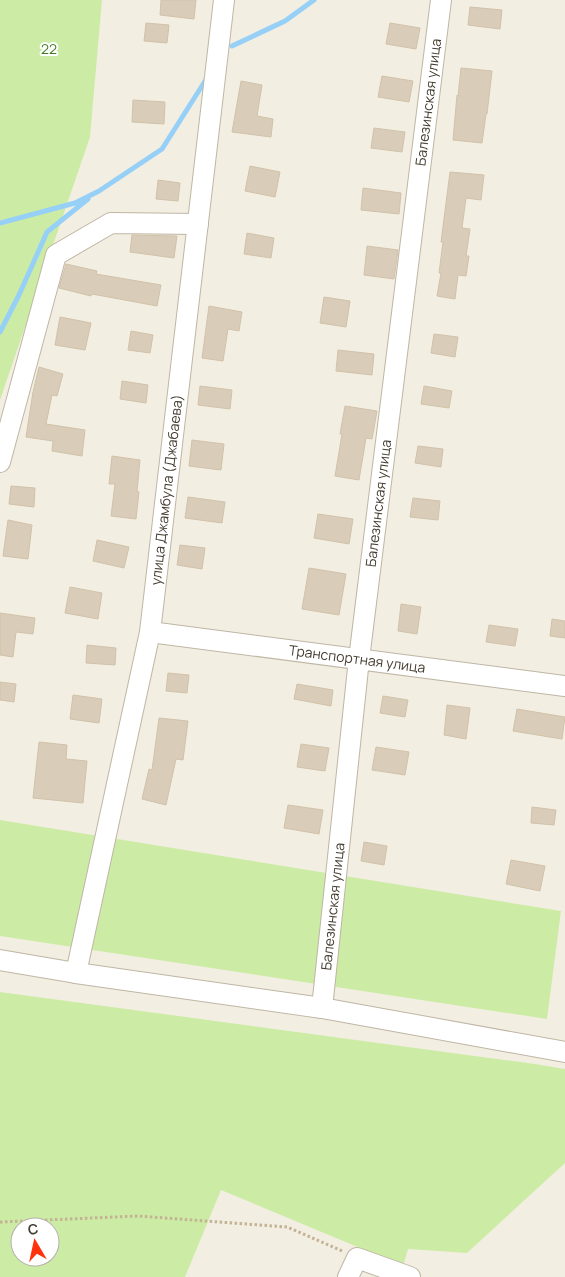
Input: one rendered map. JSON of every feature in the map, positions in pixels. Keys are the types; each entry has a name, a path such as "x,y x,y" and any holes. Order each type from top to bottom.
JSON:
{"street":[{"name":"улица Джамбула (Джабаева)","path":"76,973 150,632 224,0"},
{"name":"Балезинская улица","path":"322,1008 359,660 441,0"},
{"path":"0,462 56,254 111,223 198,224"},
{"name":"Транспортная улица","path":"150,632 565,686"},
{"path":"0,960 76,973 322,1008 565,1052"},
{"path":"348,1277 356,1258 410,1277"}],"path":[{"path":"0,1222 138,1216 287,1227 356,1258"}],"green space":[{"name":"22","path":"0,0 102,0 90,137 0,400"},
{"path":"0,820 561,911 547,1019 0,936"},
{"path":"0,992 565,1069 565,1163 467,1253 408,1249 403,1266 221,1190 185,1277 0,1277"}],"building":[{"path":"161,0 196,0 194,19 160,15"},
{"path":"470,7 502,10 500,29 468,25"},
{"path":"146,23 169,25 167,43 144,41"},
{"path":"390,23 420,28 416,49 386,44"},
{"path":"461,68 492,71 482,143 453,140"},
{"path":"382,76 413,81 409,102 378,97"},
{"path":"241,81 262,85 257,116 273,119 271,137 232,132"},
{"path":"133,100 165,102 164,124 132,122"},
{"path":"374,128 405,132 402,152 371,148"},
{"path":"250,166 280,172 275,197 245,191"},
{"path":"450,172 484,175 481,200 466,198 462,228 470,229 466,256 469,256 466,276 458,275 455,299 437,296 441,273 439,273 443,242 441,242"},
{"path":"158,180 180,183 178,201 156,199"},
{"path":"363,188 401,193 399,214 361,210"},
{"path":"247,233 274,238 271,258 244,254"},
{"path":"132,235 177,236 174,258 130,252"},
{"path":"367,246 398,250 394,279 364,275"},
{"path":"66,264 97,271 96,274 161,285 157,306 92,294 91,296 59,288"},
{"path":"324,297 350,301 346,327 320,323"},
{"path":"209,306 242,312 239,331 228,329 223,361 202,358"},
{"path":"60,317 91,323 85,350 55,345"},
{"path":"131,331 153,335 150,353 128,350"},
{"path":"434,334 458,337 455,357 431,353"},
{"path":"338,350 374,354 372,375 336,371"},
{"path":"39,367 63,374 57,396 52,395 46,424 85,430 82,456 52,451 53,441 26,437"},
{"path":"122,381 148,385 146,403 120,399"},
{"path":"200,386 232,390 230,409 198,405"},
{"path":"424,386 452,391 449,408 421,404"},
{"path":"345,406 377,411 372,439 366,438 359,480 335,476"},
{"path":"192,440 224,444 221,470 189,466"},
{"path":"418,446 443,449 441,467 415,463"},
{"path":"112,456 140,460 136,519 111,516 115,484 109,484"},
{"path":"11,486 35,488 34,507 9,504"},
{"path":"188,497 225,502 222,523 185,518"},
{"path":"413,498 440,501 438,520 410,517"},
{"path":"318,514 353,519 349,544 314,538"},
{"path":"8,520 32,525 28,559 3,556"},
{"path":"97,540 129,547 124,568 93,561"},
{"path":"180,545 205,548 202,569 177,565"},
{"path":"309,568 346,574 339,615 302,609"},
{"path":"70,587 102,593 98,619 65,613"},
{"path":"401,604 421,607 417,634 398,631"},
{"path":"0,613 35,618 33,634 16,632 13,657 0,655"},
{"path":"552,619 565,621 565,638 550,636"},
{"path":"489,625 518,629 515,646 486,642"},
{"path":"87,645 116,648 115,665 86,663"},
{"path":"168,673 189,675 187,693 166,691"},
{"path":"0,682 16,684 14,702 0,700"},
{"path":"297,684 333,690 331,706 294,699"},
{"path":"73,695 102,699 99,723 70,719"},
{"path":"383,696 408,700 405,717 380,713"},
{"path":"447,705 470,708 466,739 444,735"},
{"path":"517,709 565,717 562,739 513,731"},
{"path":"159,718 188,721 183,760 176,759 166,805 142,799 149,769 152,770"},
{"path":"39,742 67,745 66,759 87,761 83,803 33,798"},
{"path":"301,744 329,748 325,771 297,767"},
{"path":"376,747 409,752 405,775 372,770"},
{"path":"288,805 323,810 319,834 284,828"},
{"path":"532,807 556,810 554,825 531,823"},
{"path":"364,842 387,846 384,865 361,861"},
{"path":"511,860 545,866 540,891 506,884"}],"waterway":[{"path":"232,46 285,21 314,0"},
{"path":"0,223 75,203 99,191 162,149 207,78"},
{"path":"0,332 47,232 88,199"}]}
